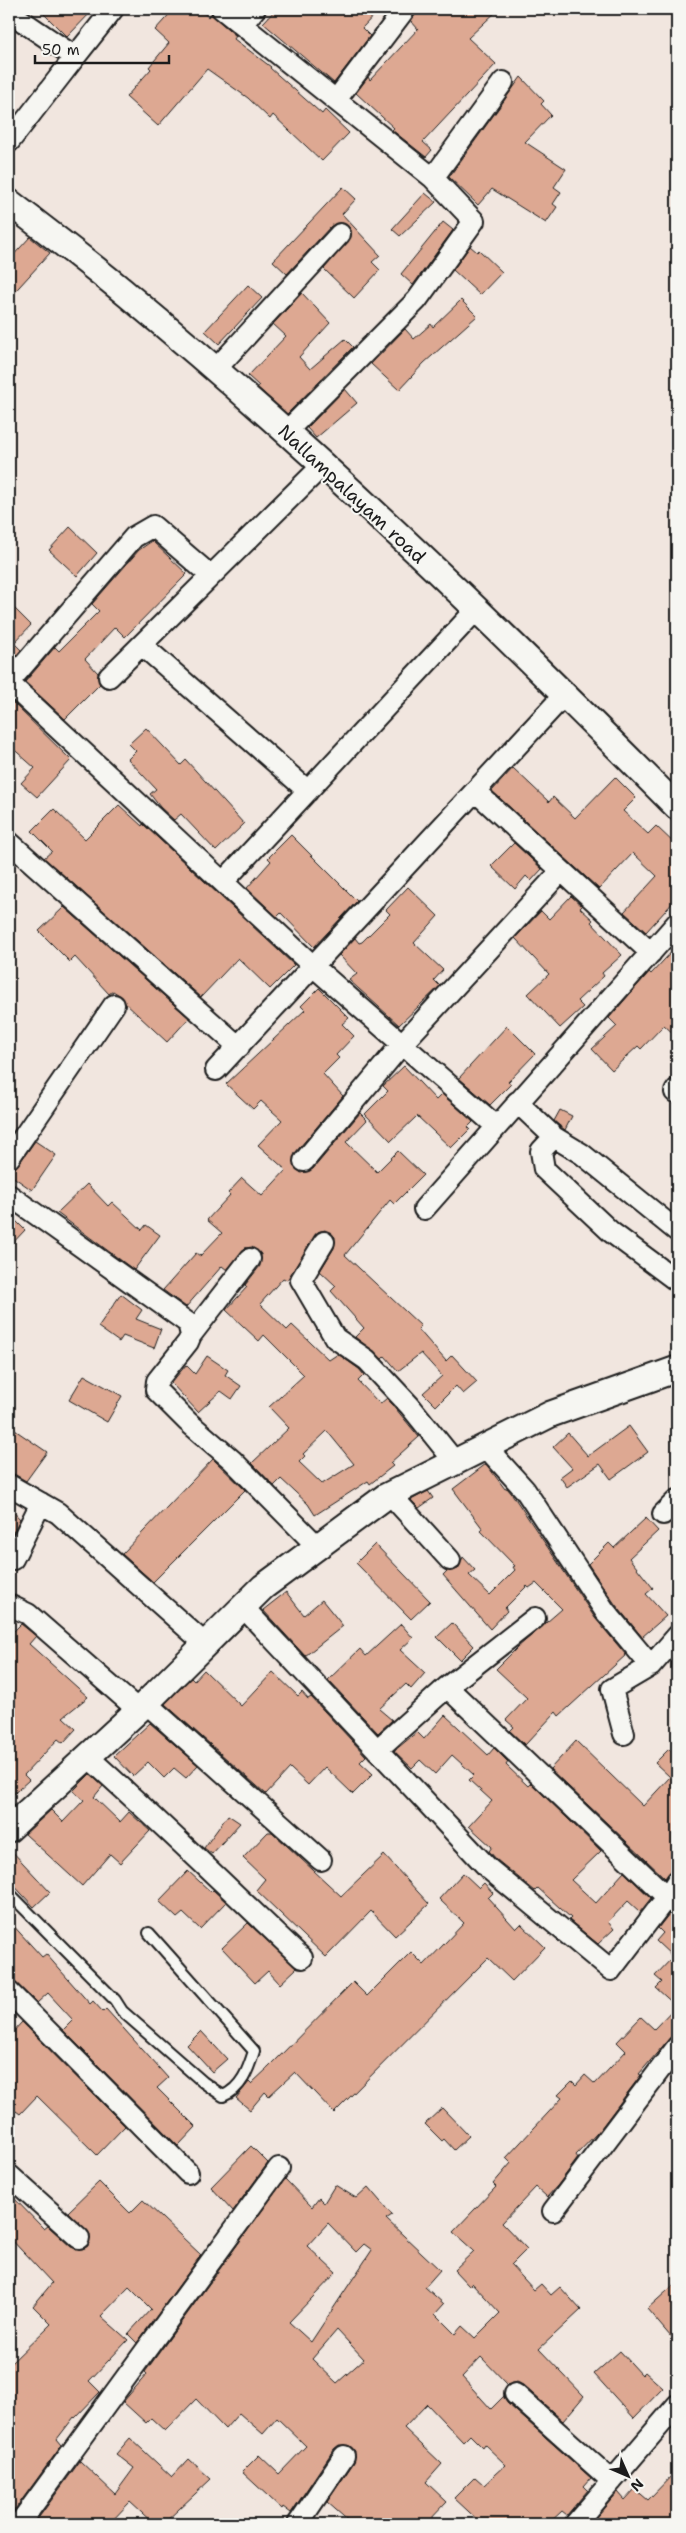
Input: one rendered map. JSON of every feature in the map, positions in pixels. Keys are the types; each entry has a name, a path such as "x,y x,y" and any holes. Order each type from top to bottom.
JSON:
{"street":[{"path":"9,142 113,9"},
{"path":"222,9 433,178 474,221 417,300 286,432"},
{"path":"242,24 255,9"},
{"path":"336,100 405,9"},
{"path":"9,12 75,57"},
{"path":"433,178 503,82"},
{"name":"Nallampalayam road","path":"9,202 129,296 323,465 565,694 677,807"},
{"path":"215,370 340,234"},
{"path":"110,677 323,465"},
{"path":"212,576 153,526 134,537 9,682 313,966 496,1126"},
{"path":"223,882 476,610"},
{"path":"142,645 308,791"},
{"path":"216,1070 565,694"},
{"path":"475,791 651,953"},
{"path":"9,842 239,1047"},
{"path":"304,1161 402,1044 561,871"},
{"path":"424,1209 677,923"},
{"path":"9,1158 114,1005"},
{"path":"517,1102 554,1137 582,1154 677,1231"},
{"path":"554,1137 541,1151 544,1169 611,1232 677,1281"},
{"path":"9,1194 188,1323 191,1335"},
{"path":"324,1242 301,1280 308,1294 335,1338 367,1360 410,1406 455,1462"},
{"path":"250,1259 157,1381 156,1390 188,1422 232,1460 318,1547"},
{"path":"9,1829 146,1703 204,1643 263,1587 390,1494 551,1414 677,1369"},
{"path":"486,1446 525,1490 605,1611 651,1666"},
{"path":"9,1485 58,1513 204,1643"},
{"path":"390,1494 450,1560"},
{"path":"663,1514 677,1500"},
{"path":"13,1559 41,1503"},
{"path":"9,1605 28,1614 137,1709 146,1703"},
{"path":"243,1607 489,1869 610,1970 674,1895 448,1687"},
{"path":"377,1750 448,1687 535,1618"},
{"path":"624,1734 612,1689 651,1666 677,1636"},
{"path":"146,1703 320,1860"},
{"path":"88,1757 164,1824 189,1851 302,1958"},
{"path":"9,1992 188,2173"},
{"path":"553,2211 677,2048"},
{"path":"20,2524 279,2168"},
{"path":"9,2175 79,2238"},
{"path":"515,2394 612,2481"},
{"path":"575,2524 677,2405"},
{"path":"298,2524 344,2456"}],"lane":[{"path":"9,1893 116,2000 122,2011 203,2082 223,2096 235,2091 248,2070 254,2051 149,1933"}],"building":[{"path":"39,9 94,9 67,37"},
{"path":"174,9 199,9 208,17 211,14 236,36 234,39 271,67 322,114 325,110 349,133 322,161 273,115 270,119 248,98 207,69 158,126 126,97 151,69 149,67 169,43 155,30"},
{"path":"276,9 380,9 362,28 370,36 334,83 263,23"},
{"path":"419,9 499,9 468,38 496,64 423,142 432,150 426,157 392,130 394,128 356,93 368,77 370,80 418,29 411,21"},
{"path":"521,77 544,101 541,104 551,115 525,142 566,169 554,187 561,192 553,204 557,207 546,223 492,189 478,205 449,177"},
{"path":"343,187 356,199 342,214 380,255 372,262 380,270 354,298 324,269 351,237 351,230 343,223 331,226 287,274 273,261"},
{"path":"425,193 436,202 400,236 392,229"},
{"path":"443,222 453,230 413,285 401,274"},
{"path":"30,237 50,253 9,298 9,260"},
{"path":"470,246 477,252 479,250 502,272 480,295 453,270"},
{"path":"248,285 262,298 219,344 205,331"},
{"path":"302,293 330,323 299,357 310,369 345,339 353,347 287,414 257,387 259,386 248,376 286,336 273,324"},
{"path":"461,300 477,316 424,363 399,390 371,364 405,329 414,339 431,324 433,327"},
{"path":"345,389 357,403 316,438 307,428"},
{"path":"70,527 97,553 77,576 49,550"},
{"path":"152,541 187,574 125,637 115,627 85,659 98,673 100,684 65,719 25,682 55,647 59,651 99,611 92,604 139,550"},
{"path":"9,603 31,625 14,643 21,650 9,664"},
{"path":"9,699 71,760 37,797 21,783 35,768 9,745"},
{"path":"146,728 181,765 186,760 244,824 216,851 181,814 174,820 160,807 150,794 156,789 128,759 136,751 129,744"},
{"path":"513,768 549,802 553,797 575,818 615,777 636,798 623,811 648,834 656,826 677,846 677,898 646,932 624,912 657,876 633,853 599,889 492,791"},
{"path":"119,805 142,826 143,824 294,965 270,989 238,958 201,997 44,858 52,851 32,831 54,809 85,839"},
{"path":"291,835 357,901 314,947 281,913 277,917 247,888 271,861 268,858"},
{"path":"514,843 542,869 531,881 526,876 515,889 491,866"},
{"path":"408,887 438,916 414,943 443,970 434,980 440,986 399,1025 349,980 357,974 339,955 355,938 359,943 362,942 390,914 386,910"},
{"path":"571,896 593,920 591,922 622,955 602,973 604,976 577,1001 583,1007 560,1028 528,994 549,974 515,938 541,911 549,919"},
{"path":"64,907 189,1018 167,1042 125,1003 121,996 113,991 109,994 75,957 70,962 39,931"},
{"path":"677,946 677,1037 664,1025 641,1049 638,1046 612,1070 592,1049 617,1026 609,1018 649,972 651,974"},
{"path":"319,988 349,1018 342,1024 354,1036 336,1055 339,1058 323,1074 343,1096 295,1153 293,1166 301,1173 313,1169 360,1113 367,1120 346,1142 377,1172 398,1151 423,1175 394,1204 390,1200 345,1255 421,1326 418,1329 446,1361 452,1355 477,1382 463,1394 456,1386 436,1406 423,1393 442,1376 421,1353 398,1371 385,1356 382,1359 355,1337 364,1328 331,1291 336,1286 320,1271 334,1248 335,1237 325,1230 318,1232 287,1280 283,1278 260,1304 287,1330 292,1325 329,1360 338,1354 359,1369 364,1375 358,1381 380,1404 387,1398 419,1437 390,1463 393,1466 370,1484 368,1481 315,1515 308,1504 281,1479 274,1486 252,1463 289,1428 269,1407 304,1375 264,1335 259,1341 226,1310 247,1287 245,1285 260,1266 261,1254 252,1247 245,1248 227,1270 222,1266 186,1307 163,1290 196,1253 200,1256 222,1233 207,1220 230,1195 228,1193 242,1178 262,1196 286,1170 258,1145 282,1120 261,1101 253,1109 226,1084 305,1010 301,1006","holes":["327,1431 354,1464 322,1484 299,1462 305,1456 303,1454"]},
{"path":"507,1026 535,1054 508,1082 511,1084 490,1105 459,1078"},
{"path":"404,1066 436,1100 442,1094 473,1122 468,1127 470,1129 451,1148 417,1116 391,1141 365,1114 388,1091 383,1086"},
{"path":"560,1110 572,1116 565,1130 554,1121"},
{"path":"35,1141 56,1155 32,1190 9,1174 9,1170 18,1165"},
{"path":"87,1184 108,1206 112,1202 142,1230 146,1225 160,1235 134,1270 57,1213"},
{"path":"9,1214 25,1230 9,1247"},
{"path":"121,1294 142,1310 136,1319 161,1329 154,1348 123,1336 119,1342 98,1327"},
{"path":"207,1356 228,1370 225,1375 241,1386 232,1399 221,1391 198,1412 171,1383 186,1365 195,1374"},
{"path":"84,1375 122,1396 107,1422 69,1400"},
{"path":"9,1426 47,1452 26,1481 9,1471"},
{"path":"629,1426 648,1452 611,1479 600,1464 567,1487 560,1477 572,1468 553,1447 568,1433 588,1456"},
{"path":"213,1459 245,1490 153,1582 122,1554"},
{"path":"486,1464 505,1489 507,1488 512,1494 595,1618 626,1655 559,1716 556,1712 525,1745 510,1731 514,1727 506,1720 527,1698 496,1669 562,1609 536,1583 529,1588 527,1586 505,1608 507,1611 490,1629 443,1575 447,1571 458,1569 463,1557 475,1570 469,1575 490,1595 515,1570 513,1567 515,1566 481,1531 483,1529 453,1489"},
{"path":"428,1491 433,1498 419,1508 411,1500"},
{"path":"9,1507 20,1519 9,1541"},
{"path":"646,1518 658,1531 629,1558 653,1588 646,1594 666,1616 642,1637 615,1604 588,1564 609,1543 614,1548"},
{"path":"375,1544 430,1601 411,1619 356,1563"},
{"path":"286,1592 304,1615 322,1600 343,1626 305,1656 263,1610"},
{"path":"452,1623 474,1646 460,1660 437,1637"},
{"path":"21,1624 36,1636 29,1644 88,1697 63,1717 76,1729 63,1743 58,1739 24,1775 29,1780 9,1798 9,1636"},
{"path":"401,1624 413,1638 400,1650 425,1673 411,1689 406,1684 379,1709 392,1720 378,1733 328,1680 360,1649 366,1656"},
{"path":"204,1670 241,1706 273,1672 298,1696 302,1692 308,1699 311,1697 366,1756 360,1762 373,1774 353,1794 325,1767 308,1785 290,1768 266,1794 165,1704 191,1678 194,1681"},
{"path":"445,1715 488,1755 494,1748 508,1762 506,1765 528,1786 531,1783 601,1851 571,1880 596,1903 624,1872 651,1898 640,1912 628,1901 608,1922 614,1929 598,1944 569,1920 571,1918 538,1888 535,1891 497,1860 489,1851 492,1847 469,1826 492,1801 469,1780 474,1775 452,1755 435,1774 420,1760 412,1768 394,1751 417,1732 424,1739"},
{"path":"150,1723 198,1765 186,1778 174,1768 164,1778 148,1762 133,1776 114,1756"},
{"path":"576,1741 643,1806 670,1777 655,1763 669,1749 677,1757 677,1869 671,1871 665,1878 550,1769"},
{"path":"90,1774 103,1786 94,1797 120,1822 129,1812 150,1831 120,1863 110,1854 82,1886 25,1834 51,1810 63,1822 84,1800 73,1791"},
{"path":"228,1815 240,1823 212,1854 204,1848"},
{"path":"268,1832 272,1832 341,1896 384,1855 429,1904 395,1936 371,1911 326,1957 256,1890 265,1879 243,1858"},
{"path":"9,1848 50,1892 34,1907 9,1880"},
{"path":"188,1871 211,1892 213,1890 226,1902 200,1929 183,1913 177,1918 159,1901"},
{"path":"463,1873 479,1888 484,1883 493,1893 488,1898 516,1929 521,1924 545,1947 512,1981 488,1958 334,2113 295,2072 269,2096 265,2092 250,2110 236,2098 249,2082 251,2084 269,2067 353,1982 367,1996 411,1952 424,1965 464,1923 439,1899"},
{"path":"669,1914 677,1916 677,2035 668,2040 639,2074 641,2075 598,2132 576,2155 578,2158 547,2197 536,2187 502,2223 527,2249 511,2265 534,2290 541,2284 551,2295 560,2287 581,2310 539,2349 584,2396 563,2421 523,2385 517,2382 508,2385 481,2357 462,2377 491,2409 504,2396 507,2403 591,2478 584,2486 588,2490 567,2515 562,2511 548,2524 482,2524 454,2498 475,2477 484,2485 506,2465 484,2444 482,2447 470,2435 463,2442 427,2404 404,2428 442,2464 426,2482 447,2502 426,2524 352,2524 327,2502 354,2462 355,2451 350,2446 339,2445 334,2449 291,2513 283,2507 282,2509 242,2472 259,2455 279,2474 306,2446 277,2418 263,2434 239,2413 225,2429 196,2399 165,2431 151,2418 146,2423 123,2402 147,2374 145,2372 285,2179 312,2207 319,2198 324,2203 335,2185 356,2198 368,2187 392,2215 386,2219 440,2270 425,2287 444,2304 435,2314 455,2334 462,2326 475,2338 500,2313 472,2283 469,2286 454,2270 474,2251 453,2232 496,2187 493,2184 511,2163 506,2158 562,2098 558,2095 572,2081 576,2085 585,2075 595,2084 626,2051 617,2042 641,2017 654,2029 676,2006 656,1988 662,1982 655,1976 673,1957 656,1941 663,1933 658,1928","holes":["328,2223 356,2252 364,2244 372,2250 311,2342 289,2322 336,2273 307,2246","337,2330 364,2359 337,2383 312,2359"]},
{"path":"9,1921 42,1957 46,1954 90,2004 93,2001 103,2012 106,2009 168,2078 157,2088 196,2127 178,2146 63,2030 73,2020 48,1993 37,2003 17,1984 9,1980"},
{"path":"248,1923 297,1968 280,1984 268,1971 255,1983 222,1948"},
{"path":"22,2022 125,2126 97,2155 37,2096 20,2114 16,2111 9,2119 9,2036"},
{"path":"201,2031 227,2059 212,2072 187,2045"},
{"path":"442,2108 469,2136 454,2150 444,2139 442,2141 425,2124"},
{"path":"251,2146 268,2163 233,2211 211,2187"},
{"path":"99,2182 130,2213 143,2200 201,2255 137,2343 128,2334 151,2309 129,2287 101,2316 128,2340 89,2381 100,2392 74,2417 57,2439 62,2445 13,2512 9,2508 9,2365 51,2324 33,2306 52,2283 9,2237 9,2193 44,2229 48,2226 71,2247 82,2249 88,2246 90,2234 68,2212"},
{"path":"677,2282 677,2344 647,2309"},
{"path":"620,2351 642,2375 645,2372 663,2388 634,2418 594,2374"},
{"path":"130,2438 172,2477 189,2459 211,2479 163,2524 154,2524 130,2502 109,2524 34,2524 80,2461 115,2494 134,2468 116,2454"},
{"path":"677,2470 677,2524 590,2524 618,2492 625,2500 635,2489 648,2500"}]}
